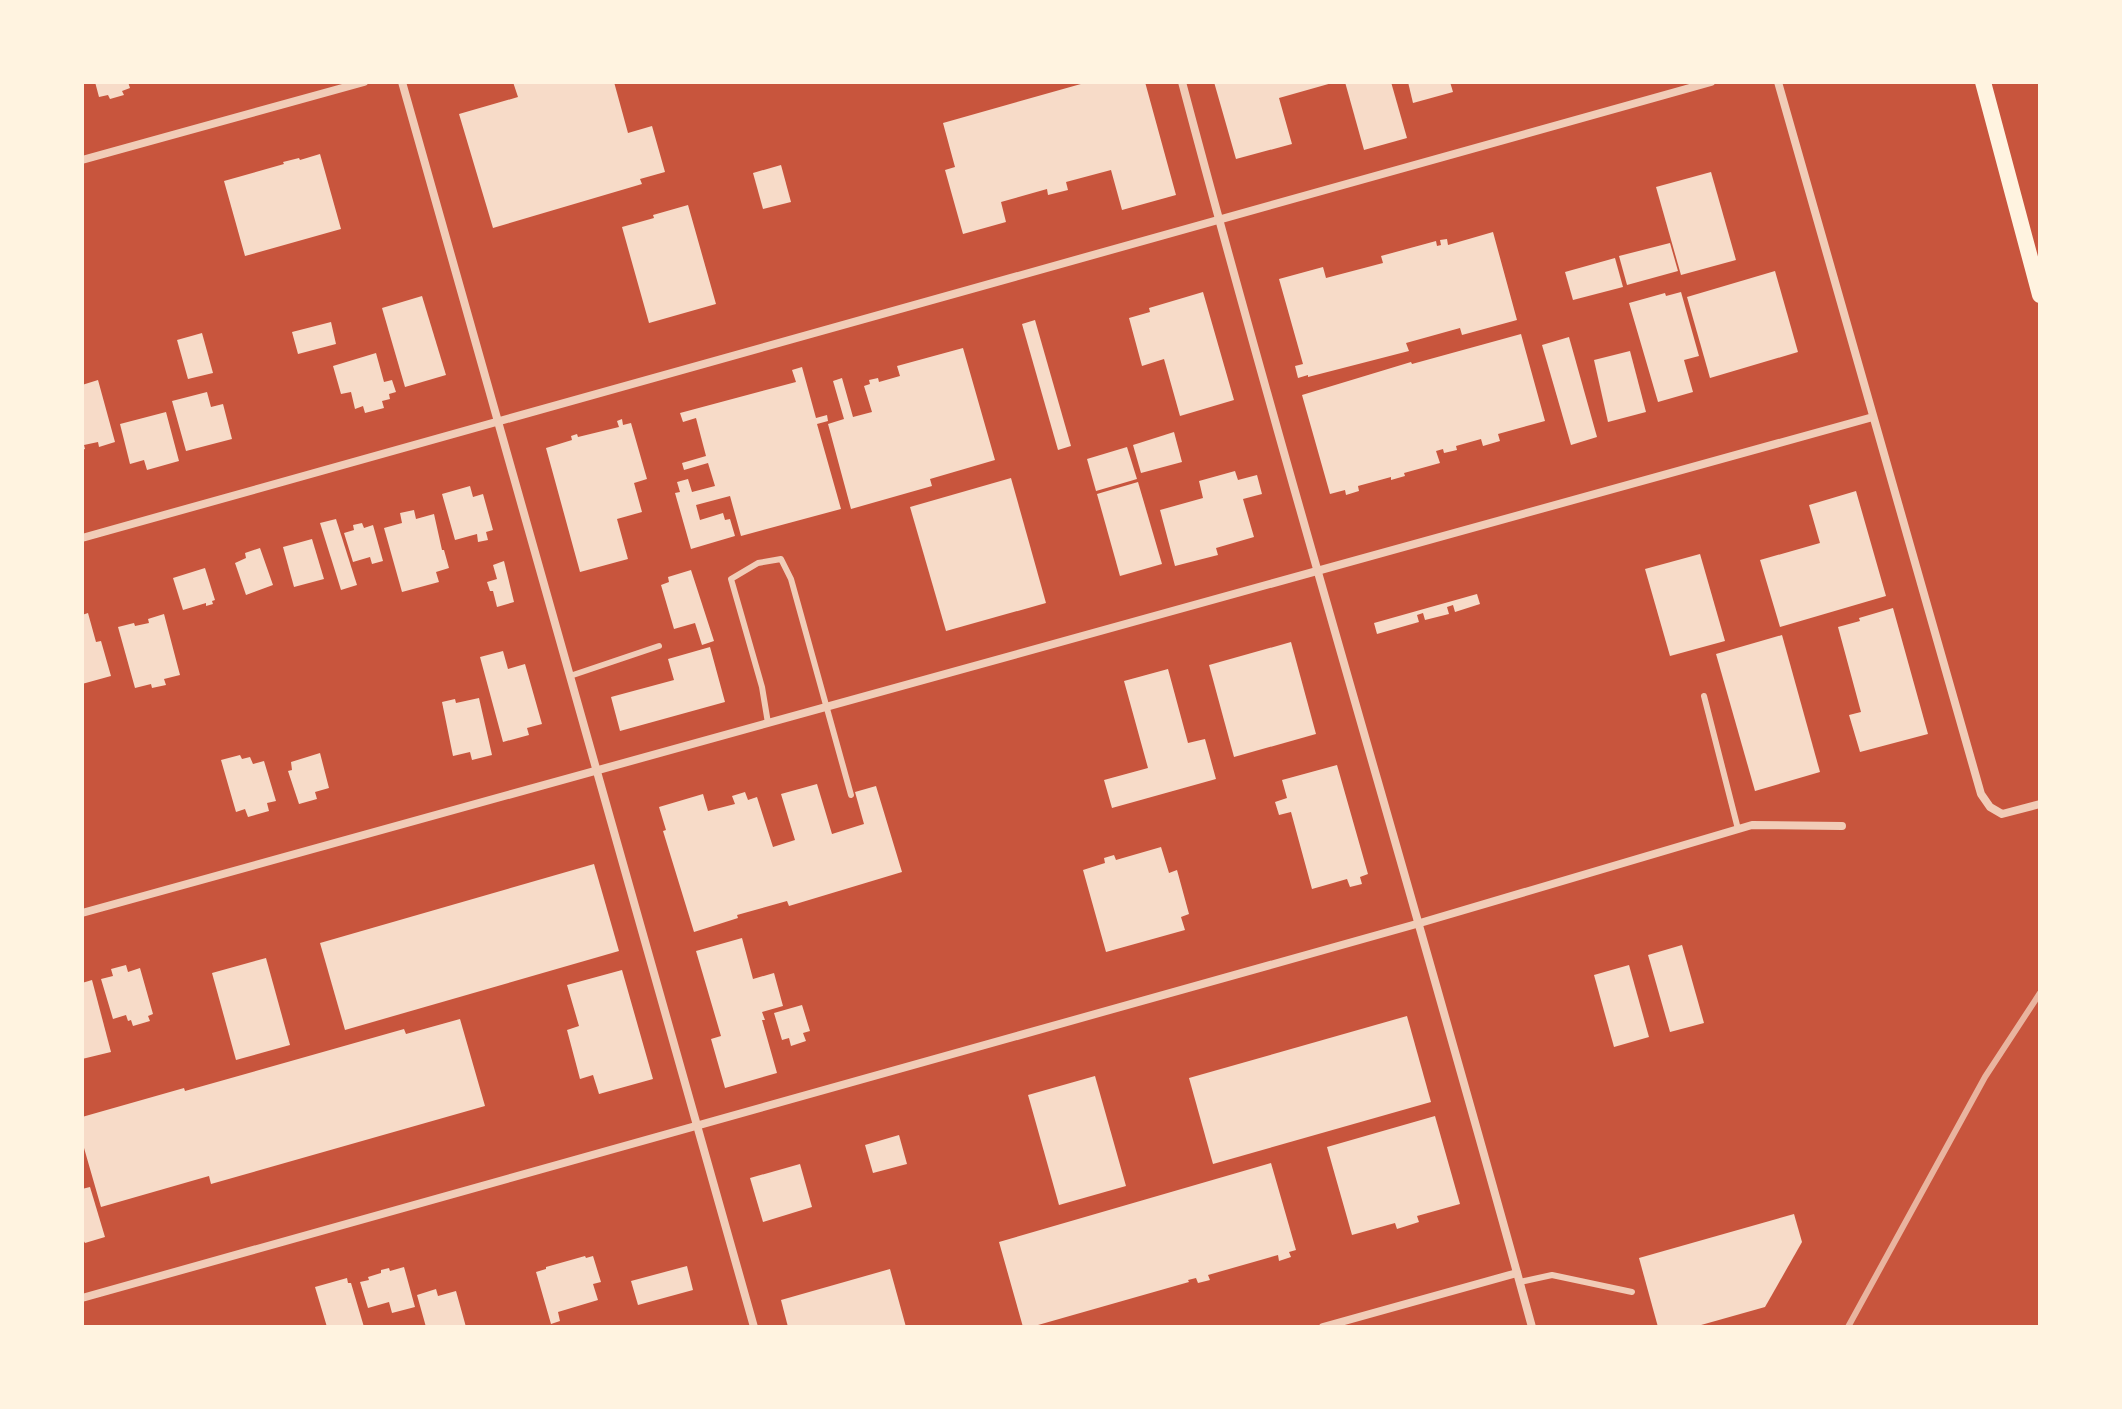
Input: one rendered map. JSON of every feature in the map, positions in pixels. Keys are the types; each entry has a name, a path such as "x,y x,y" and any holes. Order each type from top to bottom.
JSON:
{"main road":[{"path":"1983,82 2040,295"}],"street":[{"path":"82,160 364,82"},
{"path":"402,82 754,1327"},
{"path":"1182,82 1532,1327"},
{"path":"82,538 1711,82"},
{"path":"1778,82 1981,794 1990,807 2002,814 2040,804"},
{"path":"82,913 1873,417"},
{"path":"82,1298 1420,923 1752,825 1842,826"},
{"path":"1323,1327 1518,1277"}],"lane":[{"path":"768,723 762,687 731,579 758,563 781,559 791,579 851,795"},
{"path":"570,676 659,646"},
{"path":"1704,696 1738,829"},
{"path":"1518,1277 1552,1275 1632,1292"}],"building":[{"path":"95,82 128,82 130,88 122,91 124,95 110,99 108,95 99,97"},
{"path":"513,82 614,82 628,133 652,126 665,172 640,179 642,184 493,228 459,114 518,97"},
{"path":"1088,82 1145,82 1176,195 1122,210 1111,170 1066,182 1068,190 1048,195 1047,189 1001,202 1006,222 963,234 945,170 955,167 943,123"},
{"path":"1214,82 1332,83 1279,98 1292,144 1236,159"},
{"path":"1345,82 1391,82 1407,138 1364,150"},
{"path":"1408,82 1450,82 1453,92 1413,103"},
{"path":"320,154 341,229 245,256 224,181"},
{"path":"781,165 791,202 763,209 753,173"},
{"path":"1711,172 1736,260 1681,275 1656,187"},
{"path":"688,205 716,304 649,323 622,227"},
{"path":"1493,232 1517,320 1462,335 1460,328 1406,343 1409,351 1298,378 1295,366 1303,364 1279,279 1323,267 1326,278 1383,263 1381,256 1436,241 1437,246 1441,245 1440,240 1447,239 1448,245"},
{"path":"1670,243 1678,271 1627,285 1619,256"},
{"path":"1615,258 1623,287 1573,300 1565,272"},
{"path":"1775,271 1798,352 1710,378 1687,297"},
{"path":"1203,292 1234,400 1180,416 1164,359 1142,366 1129,318 1150,312 1149,308"},
{"path":"1681,292 1699,356 1684,360 1693,392 1658,402 1629,303"},
{"path":"422,296 446,375 405,387 382,308"},
{"path":"1035,320 1071,446 1058,450 1022,324"},
{"path":"331,322 336,344 298,354 292,332"},
{"path":"202,333 213,373 188,379 177,340"},
{"path":"1521,334 1545,421 1498,434 1500,441 1483,446 1481,439 1456,446 1457,450 1436,451 1440,463 1404,473 1405,476 1358,486 1359,491 1346,495 1345,490 1330,494 1302,395 1411,362"},
{"path":"1569,337 1597,437 1571,445 1542,345"},
{"path":"963,348 995,460 930,479 932,486 851,509 828,424 844,419 833,381 842,378 853,417 872,412 864,386 870,384 869,380 878,378 879,382 900,376 897,366"},
{"path":"1630,351 1646,412 1608,422 1594,360"},
{"path":"376,353 384,382 392,380 396,392 389,394 390,399 382,401 384,408 365,413 363,406 355,409 351,392 341,394 333,366"},
{"path":"802,367 816,418 827,415 828,421 817,424 841,509 741,536 730,496 696,505 700,520 723,513 725,520 730,519 735,536 691,549 675,493 680,492 677,482 688,479 692,492 715,486 708,463 684,470 682,463 706,456 696,418 683,422 680,413 796,382 792,370"},
{"path":"98,380 115,442 99,447 98,442 84,445 85,449 82,450 82,385"},
{"path":"207,392 211,407 223,404 232,439 186,451 172,401"},
{"path":"166,412 179,461 147,470 144,460 130,464 120,424"},
{"path":"622,419 623,425 631,423 647,479 634,483 642,512 617,519 628,559 580,572 546,448 572,440 571,436 577,434 578,437 619,427 617,421"},
{"path":"1174,432 1182,462 1141,473 1133,445"},
{"path":"1127,447 1137,479 1096,491 1087,459"},
{"path":"1235,471 1238,480 1257,475 1262,494 1243,499 1254,537 1216,548 1218,555 1175,566 1160,510 1203,498 1199,481"},
{"path":"1011,478 1046,603 946,631 910,507"},
{"path":"1138,482 1162,564 1120,576 1097,494"},
{"path":"470,486 473,497 483,494 493,530 486,532 488,540 478,542 477,534 455,540 442,494"},
{"path":"1856,491 1886,596 1780,627 1760,560 1820,543 1809,505"},
{"path":"414,510 416,519 434,514 449,568 436,572 439,582 402,592 384,528 402,523 400,513"},
{"path":"336,519 357,585 341,590 320,523"},
{"path":"362,523 364,528 373,525 383,561 372,564 370,557 353,562 344,533 354,530 353,525"},
{"path":"312,539 324,579 294,587 283,547"},
{"path":"260,548 273,585 246,595 235,563 246,558 245,553"},
{"path":"1700,554 1725,641 1670,656 1645,569"},
{"path":"504,561 514,602 497,607 487,582 497,579 493,565"},
{"path":"205,568 215,600 213,604 183,610 173,578"},
{"path":"691,570 714,641 702,645 695,623 674,629 661,585 669,582 668,577"},
{"path":"1477,594 1480,604 1455,612 1453,605 1447,607 1449,614 1425,620 1423,613 1417,615 1419,622 1377,634 1374,623"},
{"path":"1893,608 1928,734 1860,752 1849,715 1861,712 1838,627"},
{"path":"88,613 96,642 101,641 111,676 82,684 82,615"},
{"path":"164,614 180,675 164,679 166,685 152,688 151,684 135,688 118,627 149,623 148,619"},
{"path":"1782,635 1820,772 1755,791 1716,654"},
{"path":"1291,642 1316,734 1234,757 1209,665"},
{"path":"710,647 725,702 620,731 611,697 674,680 668,659"},
{"path":"503,651 508,669 525,664 542,724 527,728 529,735 503,742 480,657"},
{"path":"1168,669 1188,743 1205,739 1216,779 1112,808 1104,780 1148,768 1124,681"},
{"path":"479,698 492,755 472,760 470,752 453,756 442,702 455,699 456,703"},
{"path":"320,753 329,788 315,792 317,799 299,804 288,771 292,770 291,762"},
{"path":"240,755 242,759 250,757 253,764 264,761 276,801 267,803 269,811 248,817 245,809 236,812 221,760"},
{"path":"1337,765 1368,874 1360,877 1362,884 1350,887 1347,879 1312,889 1291,812 1279,815 1275,802 1287,798 1282,780"},
{"path":"817,784 832,834 864,824 855,792 876,786 902,872 789,906 787,901 737,915 738,918 694,932 663,831 666,830 659,807 703,794 708,811 735,804 732,796 745,792 748,800 757,797 773,847 795,840 781,794"},
{"path":"1161,847 1169,873 1177,870 1189,914 1181,917 1185,930 1106,952 1083,870 1105,863 1104,858 1114,855 1116,860"},
{"path":"594,864 619,951 345,1030 320,943"},
{"path":"742,938 753,979 774,973 783,1006 762,1012 777,1073 725,1088 711,1039 721,1036 696,951"},
{"path":"1682,945 1704,1023 1670,1032 1648,955"},
{"path":"266,958 290,1045 236,1060 212,973"},
{"path":"126,965 128,972 140,968 153,1014 148,1016 150,1021 133,1026 126,1015 113,1019 101,979 113,976 111,969"},
{"path":"1629,965 1649,1037 1614,1047 1594,975"},
{"path":"622,970 653,1079 599,1094 593,1075 580,1079 567,1030 579,1026 567,985"},
{"path":"92,980 111,1052 82,1059 82,983"},
{"path":"802,1005 810,1031 803,1033 806,1041 791,1046 789,1038 782,1040 774,1013"},
{"path":"1407,1016 1431,1102 1213,1164 1189,1078"},
{"path":"460,1019 485,1106 211,1184 209,1176 101,1207 82,1141 82,1117 404,1029 406,1034"},
{"path":"1095,1076 1126,1186 1059,1205 1028,1095"},
{"path":"1435,1116 1460,1204 1417,1216 1419,1222 1397,1229 1395,1223 1352,1235 1327,1147"},
{"path":"899,1135 907,1164 873,1173 865,1145"},
{"path":"1271,1163 1296,1250 1289,1252 1291,1257 1279,1261 1278,1255 1208,1275 1210,1280 1198,1283 1196,1278 1188,1280 1023,1327 999,1242"},
{"path":"800,1164 812,1207 763,1222 750,1178"},
{"path":"90,1187 105,1237 85,1243 82,1238 82,1189"},
{"path":"1794,1214 1802,1242 1765,1307 1694,1327 1658,1327 1639,1258"},
{"path":"593,1256 601,1282 593,1284 598,1300 558,1312 560,1321 551,1324 536,1272"},
{"path":"687,1266 693,1290 638,1305 631,1281"},
{"path":"404,1267 415,1307 392,1313 389,1302 368,1308 360,1282 369,1280 368,1277 381,1273 381,1270"},
{"path":"890,1269 906,1327 788,1327 781,1300"},
{"path":"347,1278 364,1327 327,1327 315,1287"},
{"path":"436,1289 438,1296 456,1291 466,1327 426,1327 417,1295"}],"railway":[{"path":"1848,1327 1985,1077 2040,993"}]}
